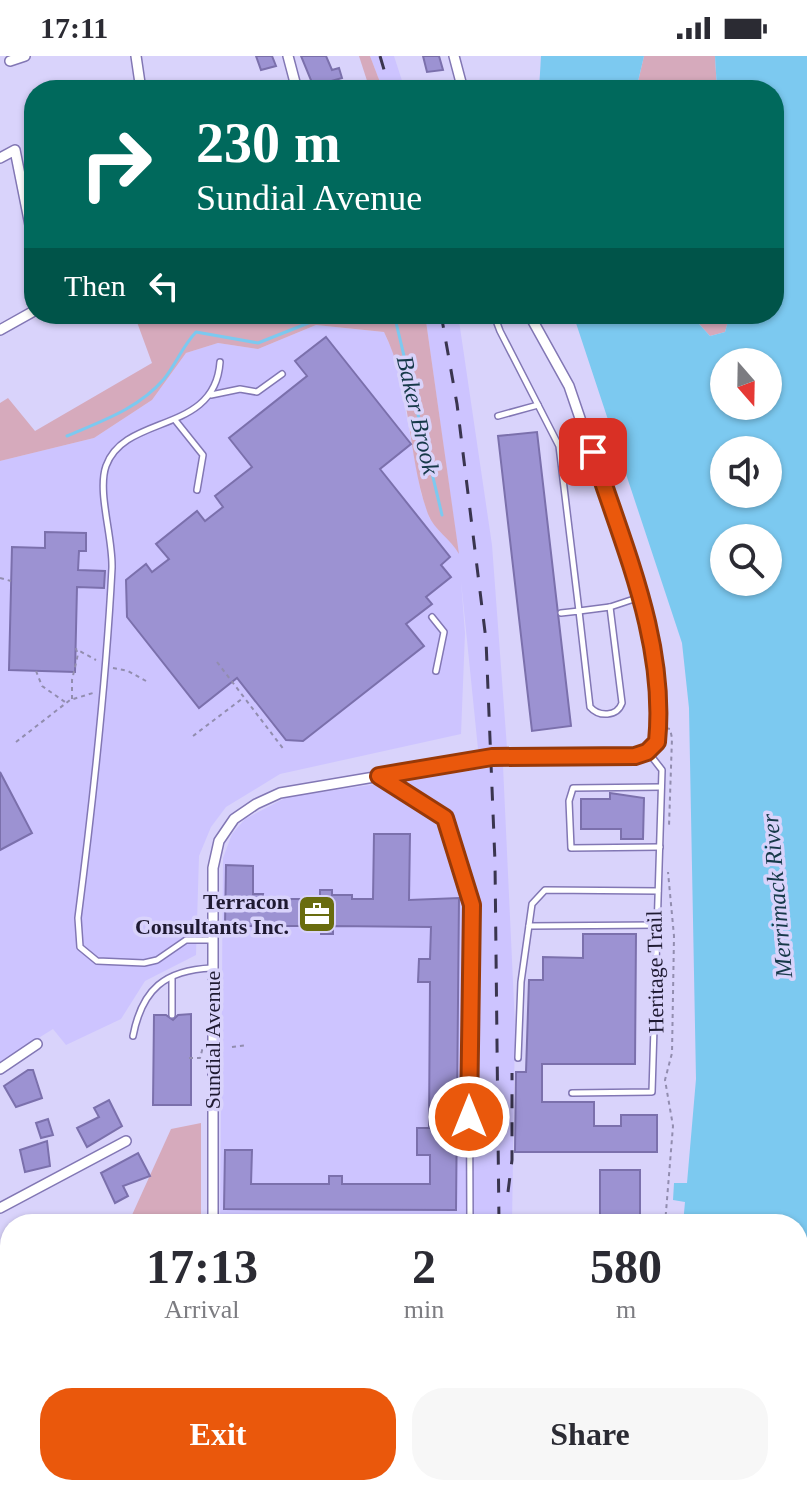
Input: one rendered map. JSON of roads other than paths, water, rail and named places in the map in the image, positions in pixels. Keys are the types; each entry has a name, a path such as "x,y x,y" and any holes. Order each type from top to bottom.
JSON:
{"street":[{"path":"10,61 25,56"},
{"path":"136,56 140,80"},
{"path":"288,56 294,80"},
{"path":"454,56 460,80"},
{"path":"0,158 15,150 24,195"},
{"path":"0,330 24,317"},
{"path":"535,324 569,386 641,597 654,651 659,726 657,742 647,752"},
{"name":"Sundial Avenue","path":"213,1214 212,940 215,854 219,841 234,819 280,793 492,757 619,757 647,752"},
{"path":"0,1069 37,1044"},
{"path":"0,1208 126,1141"}],"lane":[{"path":"497,324 559,446 590,707 602,714 612,713 622,703 610,607"},
{"path":"212,940 186,940 157,960 144,963 97,961 80,947 78,918 105,681 112,546 103,475 116,450 204,402 219,374 220,362"},
{"path":"210,395 240,389 257,392 282,374"},
{"path":"498,416 538,405"},
{"path":"175,420 203,455 197,490"},
{"path":"561,613 610,607 641,597"},
{"path":"432,617 444,632 436,671"},
{"path":"572,1093 652,1092 662,770 647,752"},
{"path":"379,776 445,818 472,905 469,968 470,1214"},
{"path":"660,847 571,848 569,801 573,788 661,787"},
{"path":"518,1058 521,982 532,904 545,890 658,891"},
{"path":"529,926 657,925"},
{"path":"133,1036 138,1009 147,996 185,970 212,968"},
{"path":"172,977 172,1015"}],"water":[{"path":"541,56 644,56 638,80 540,80"},
{"name":"Merrimack River","path":"715,56 807,56 807,1214 684,1214 685,1202 673,1200 674,1183 687,1183 696,1079 689,708 682,643 576,324 699,324 710,336 725,332 727,324 784,324 784,80 716,80"}],"waterway":[{"name":"Baker Brook","path":"67,436 119,413 143,398 164,379 196,332 258,343 306,324"},
{"name":"Baker Brook","path":"396,324 442,515"}],"railway":[{"path":"380,56 387,80"},
{"path":"443,324 457,404 486,640 495,862 499,1214"},
{"path":"508,1192 512,1160 512,1073"}],"place":[{"name":"Terracon Consultants Inc.","path":"317,914"}]}
